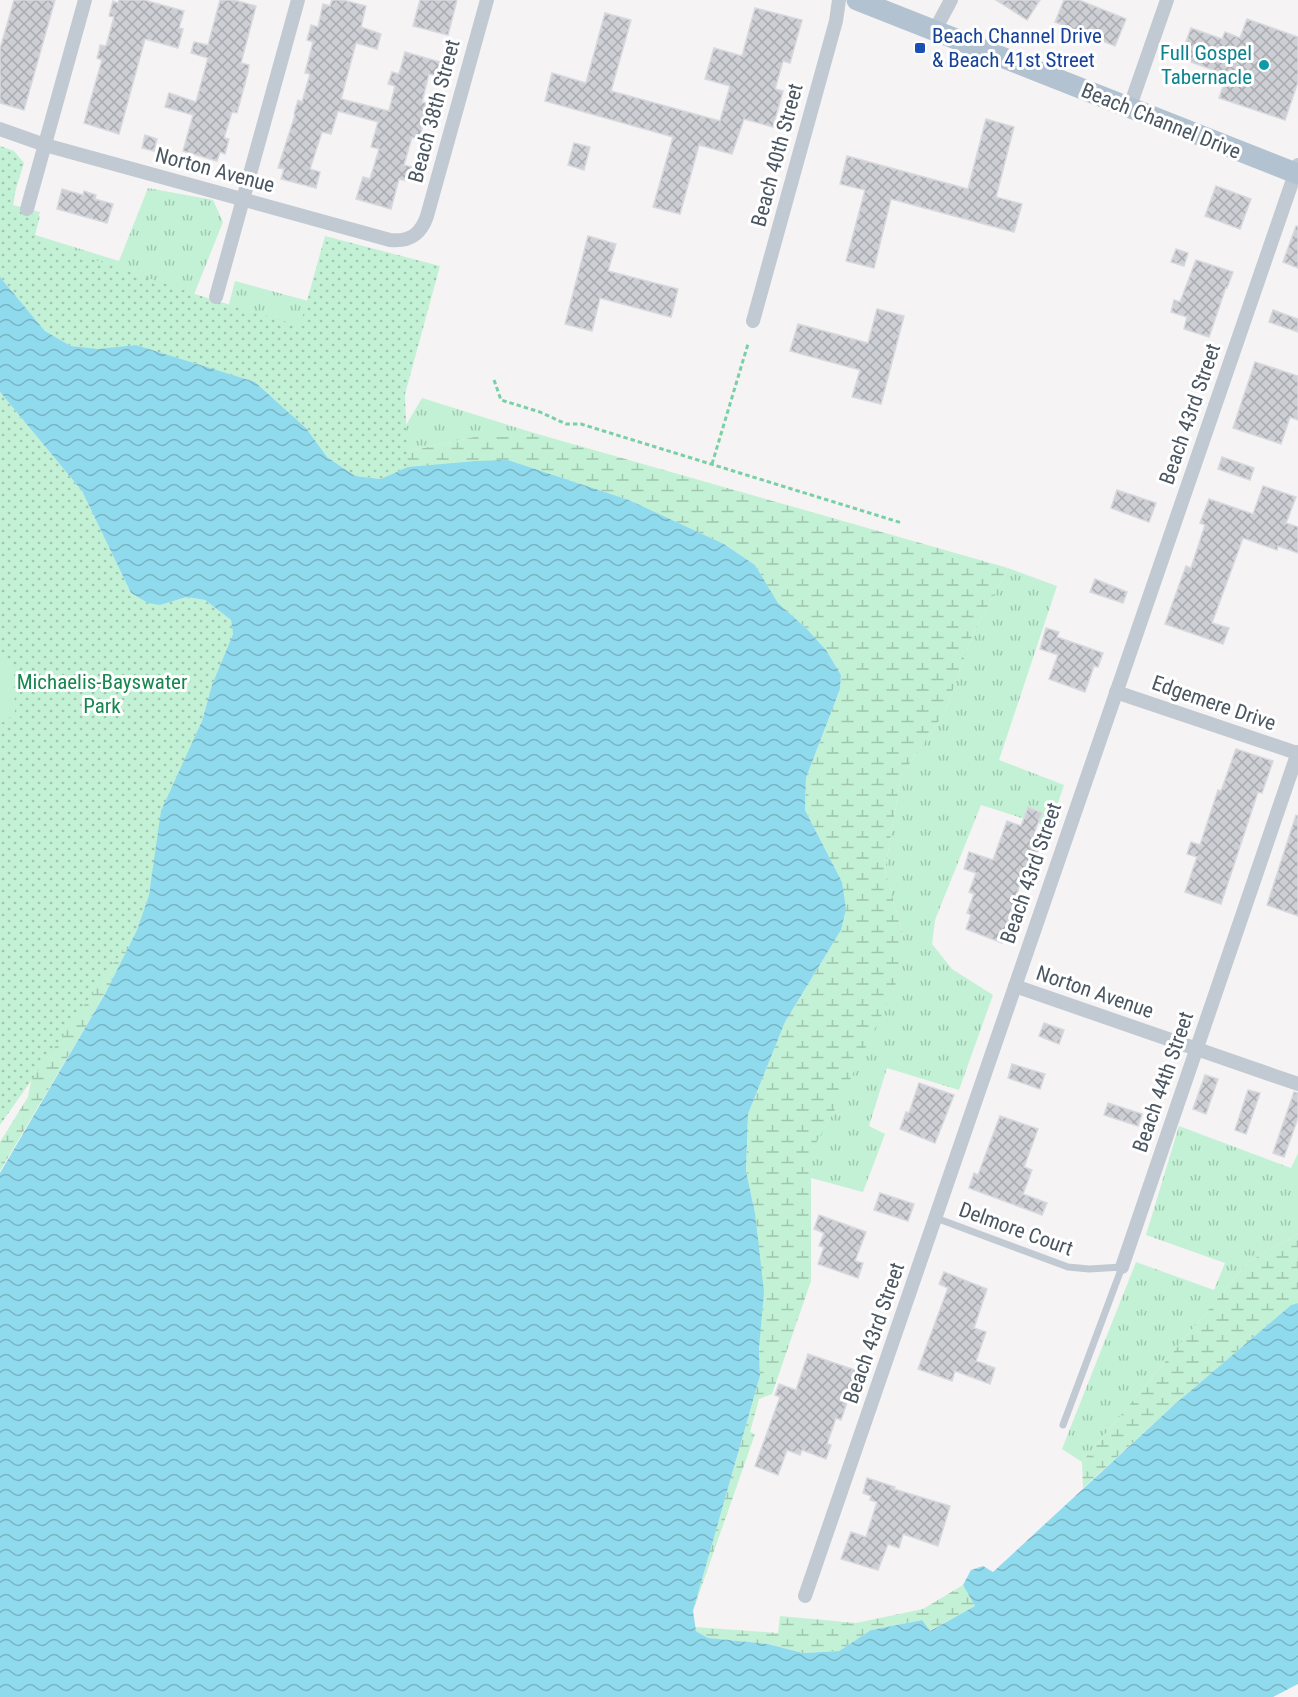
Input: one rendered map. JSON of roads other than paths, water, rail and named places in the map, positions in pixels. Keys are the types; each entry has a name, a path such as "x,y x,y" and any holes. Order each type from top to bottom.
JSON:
{"main road":[{"name":"Beach Channel Drive","path":"857,0 1129,109 1297,171"}],"street":[{"path":"27,209 86,0"},
{"path":"216,297 298,0"},
{"name":"Beach 38th Street","path":"418,232 427,216 487,0"},
{"name":"Beach 40th Street","path":"753,321 836,21 839,0"},
{"path":"935,30 951,0"},
{"path":"1129,109 1167,0"},
{"name":"Norton Avenue","path":"0,129 45,145 390,240 404,241 418,232"},
{"name":"Beach 43rd Street","path":"805,1596 1297,171"},
{"name":"Edgemere Drive","path":"1116,692 1298,753"},
{"name":"Beach 44th Street","path":"1122,1267 1298,753"},
{"name":"Norton Avenue","path":"1015,986 1298,1084"}],"lane":[{"name":"Delmore Court","path":"936,1218 1068,1266 1089,1269 1122,1267"},
{"name":"Beach 44th Street","path":"1063,1425 1122,1267"}],"water":[{"path":"0,277 45,331 71,346 98,349 136,345 255,382 306,428 327,457 355,476 381,479 408,467 508,460 629,500 724,544 755,565 778,603 826,650 841,675 840,689 806,778 805,810 842,882 846,909 841,930 785,1022 748,1114 746,1171 755,1213 764,1292 759,1348 760,1376 693,1611 696,1631 708,1638 768,1644 803,1653 839,1651 871,1630 922,1620 930,1631 975,1606 963,1585 971,1570 983,1566 993,1572 1175,1404 1291,1305 1298,1303 1298,1684 1273,1697 0,1697 0,1173 105,994 137,930 149,895 161,811 202,721 212,685 233,634 231,620 205,600 187,597 160,605 148,603 131,593 82,491 0,392"}],"place":[{"name":"Beach Channel Drive & Beach 41st Street","path":"920,48"},
{"name":"Full Gospel Tabernacle","path":"1264,65"}],"park label":[{"name":"Michaelis-Bayswater Park","path":"102,694"}]}
